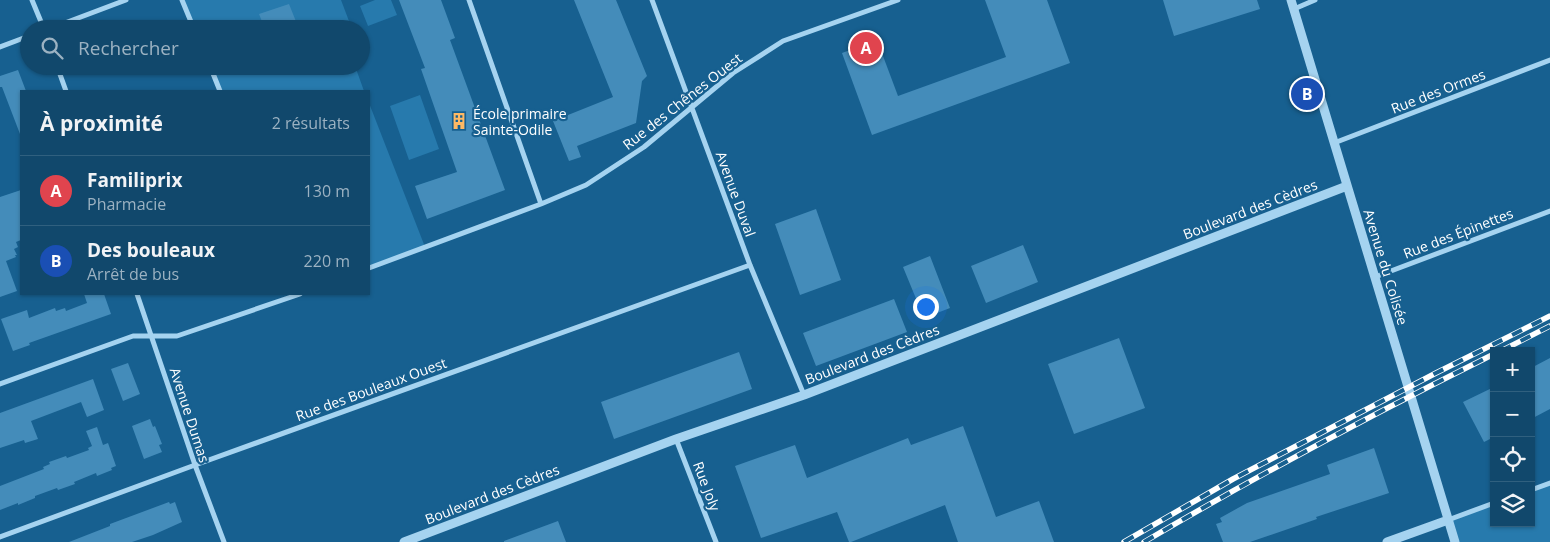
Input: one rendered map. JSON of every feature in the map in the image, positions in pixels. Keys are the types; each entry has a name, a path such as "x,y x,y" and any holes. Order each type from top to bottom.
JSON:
{"street":[{"path":"32,0 40,20"},
{"path":"73,20 126,0"},
{"path":"182,0 190,20"},
{"path":"469,0 542,204"},
{"name":"Avenue Duval","path":"652,0 750,265 804,395"},
{"name":"Rue des Chênes Ouest","path":"370,268 542,204 586,185 644,147 733,73 783,41 898,0"},
{"name":"Avenue du Colisée","path":"1291,0 1455,542"},
{"path":"1294,10 1315,0"},
{"path":"0,47 20,39"},
{"name":"Rue des Ormes","path":"1334,143 1550,60"},
{"path":"60,75 66,90"},
{"path":"214,75 220,90"},
{"name":"Boulevard des Cèdres","path":"404,542 676,439 804,395 1347,186"},
{"name":"Rue des Épinettes","path":"1375,277 1550,211"},
{"name":"Rue des Bouleaux Ouest","path":"0,537 195,464 750,265"},
{"name":"Avenue Dumas","path":"137,295 195,464 224,542"},
{"path":"0,384 133,336 177,336 297,295"},
{"name":"Rue Joly","path":"676,439 716,542"},
{"path":"1535,489 1550,483"},
{"path":"1387,542 1490,504"}],"shaded area":[{"path":"182,0 341,0 349,20 190,20"},
{"path":"375,0 391,0 397,15 370,25 370,20 366,20 360,6"},
{"path":"214,75 358,75 364,90 220,90"},
{"path":"420,95 439,149 409,160 390,106"},
{"path":"370,106 425,247 370,268"},
{"path":"1550,483 1550,542 1455,542 1448,520 1490,504 1490,527 1535,527 1535,489"}],"building":[{"name":"École primaire Sainte-Odile","path":"399,0 441,0 455,38 450,40 505,190 427,219 415,186 457,172 421,69 425,68"},
{"name":"École primaire Sainte-Odile","path":"574,0 616,0 647,76 642,81 636,123 577,146 581,157 569,161 553,121 613,97"},
{"path":"985,0 1047,0 1070,63 872,135 842,53 877,40 898,96 1006,57"},
{"path":"1163,0 1257,0 1260,9 1174,36"},
{"path":"289,4 295,20 261,20 259,14"},
{"path":"18,70 26,90 20,90 20,134 2,87 0,87 0,76"},
{"path":"20,190 20,240 16,242 18,247 14,249 16,257 6,261 17,291 0,297 0,197"},
{"path":"816,209 841,280 800,295 775,224"},
{"path":"1023,245 1038,282 986,303 971,266"},
{"path":"930,256 950,308 924,318 903,267"},
{"path":"84,295 104,295 111,314 29,343 30,345 13,351 1,319 27,310 29,318 55,308 56,311 65,308 66,311 87,303"},
{"path":"894,299 907,332 816,366 803,333"},
{"path":"1119,338 1145,408 1074,434 1048,364"},
{"path":"739,352 752,389 614,439 601,402"},
{"path":"1550,358 1550,409 1535,417 1535,392 1535,366"},
{"path":"128,363 140,394 123,401 111,369"},
{"path":"93,379 104,410 87,417 81,402 31,421 38,439 25,443 24,440 0,448 0,413"},
{"path":"1490,389 1490,439 1484,442 1463,402"},
{"path":"150,419 162,444 159,445 162,452 144,459 132,426"},
{"path":"963,426 996,517 1039,501 1054,542 958,542 945,505 851,542 849,542 837,512 761,538 735,466 795,445 807,478 908,438 911,445"},
{"path":"97,427 103,445 108,443 116,466 111,468 112,470 97,476 96,473 74,482 75,484 58,490 57,488 18,505 18,503 0,510 0,486 44,469 43,467 50,464 49,462 89,450 88,448 92,446 86,431"},
{"path":"1374,448 1389,493 1316,517 1317,519 1250,542 1223,542 1216,524 1222,522 1220,518 1247,503 1330,474 1327,465"},
{"path":"169,502 170,504 175,502 182,522 153,535 132,542 69,542 110,526 110,524"},
{"path":"558,521 566,542 504,542 504,541"}],"railway":[{"path":"1124,542 1233,479 1550,316"},
{"path":"1509,347 1550,326"},
{"path":"1144,542 1317,445 1490,356"}],"place":[{"name":"Familiprix","path":"866,48"},
{"name":"Des bouleaux","path":"1307,94"},
{"name":"École primaire Sainte-Odile","path":"459,121"}]}
